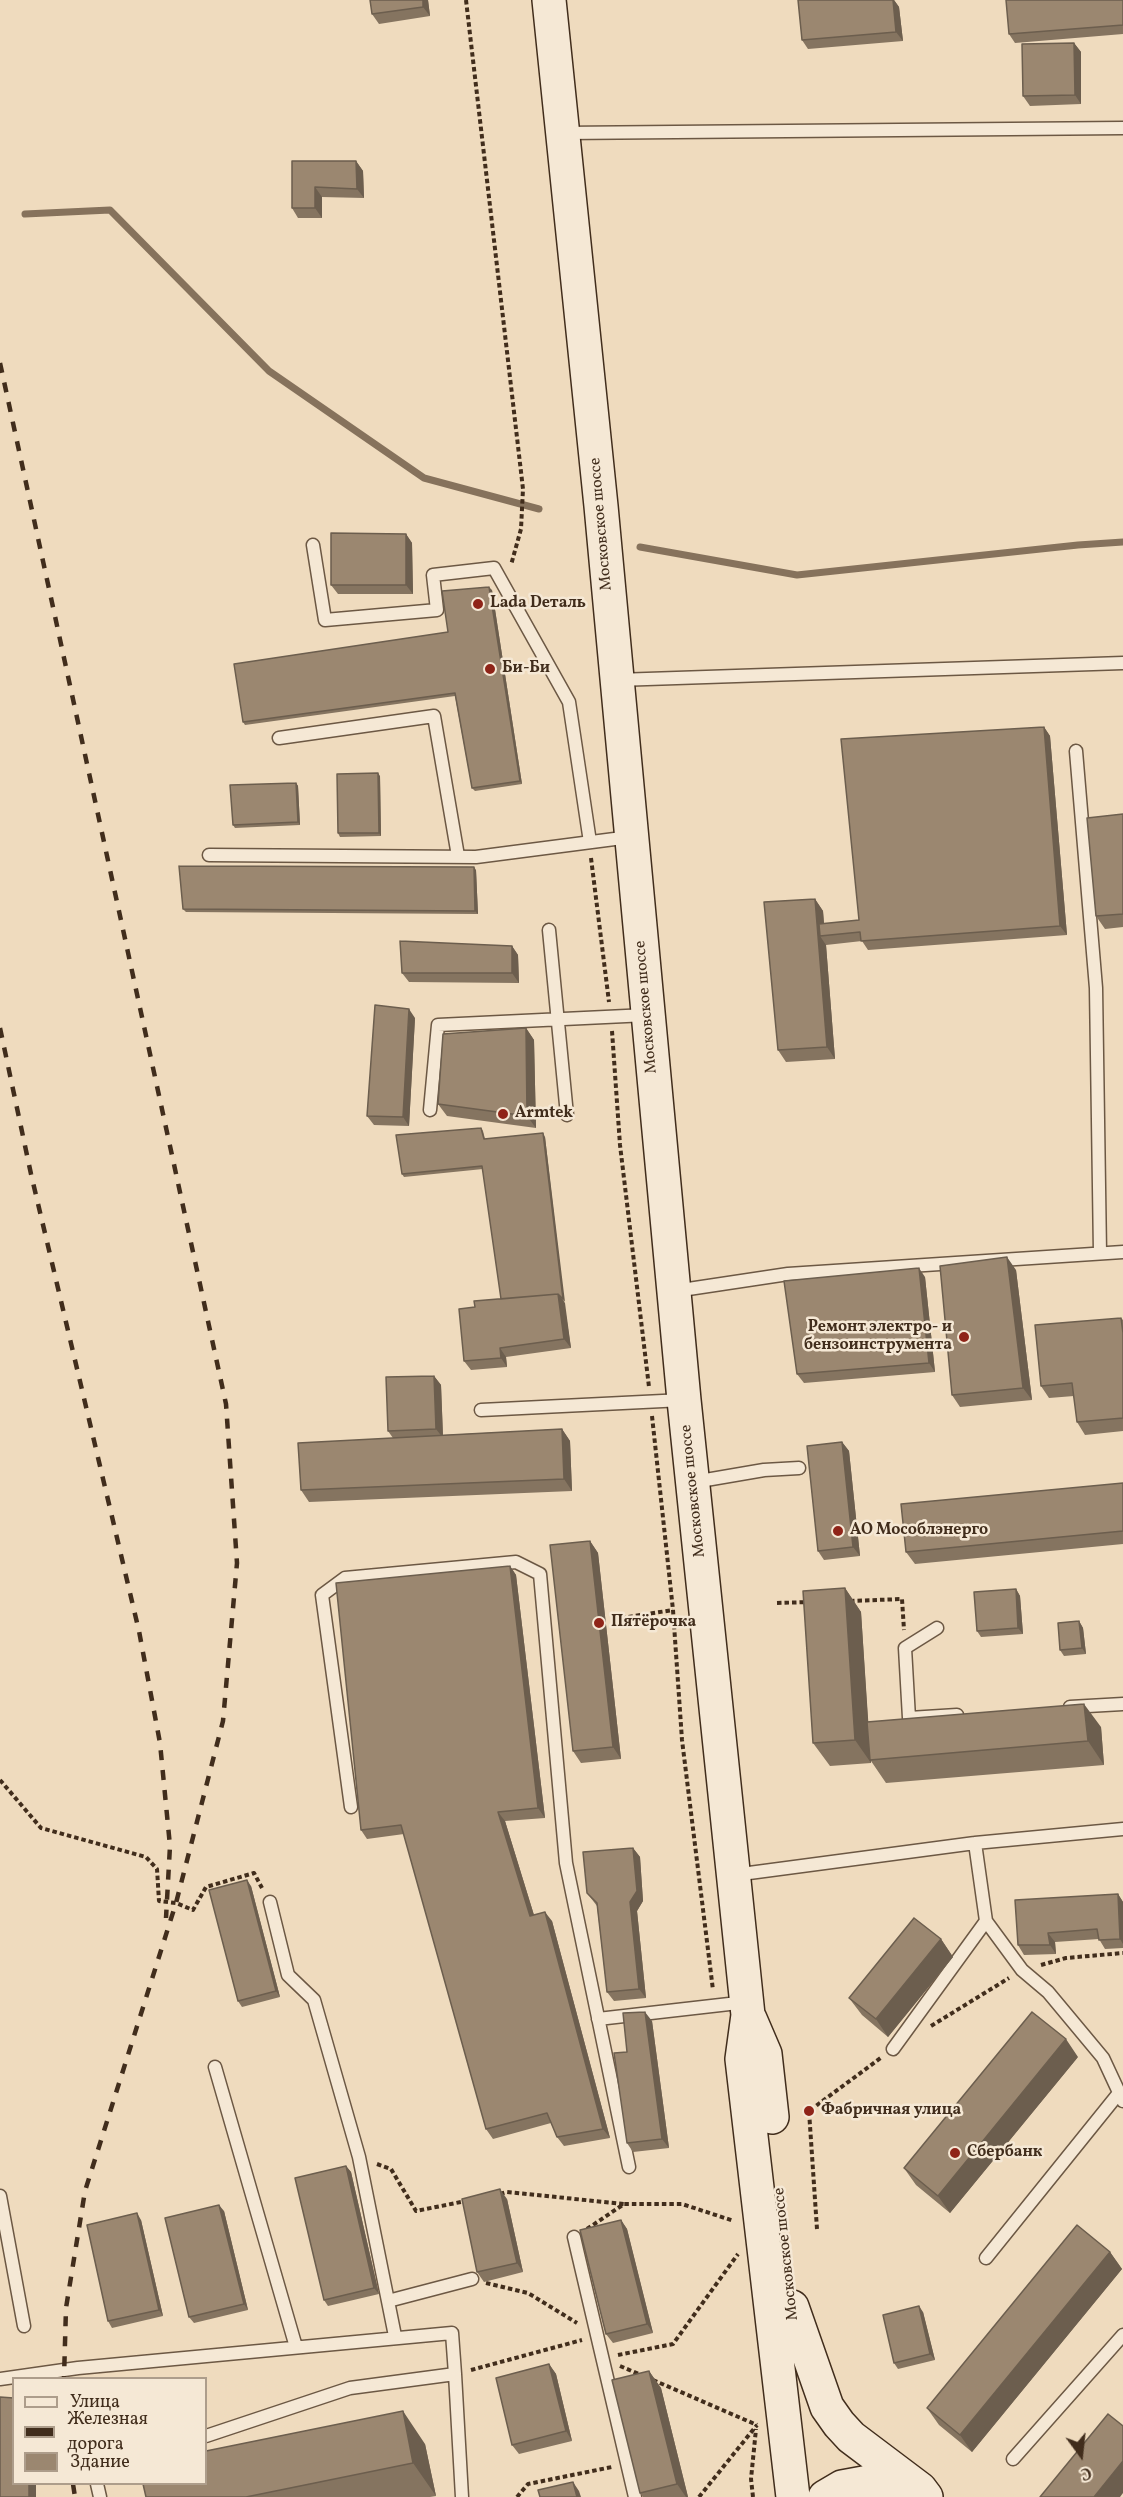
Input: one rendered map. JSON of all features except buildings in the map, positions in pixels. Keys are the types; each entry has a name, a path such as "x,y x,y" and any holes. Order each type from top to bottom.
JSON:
{"main road":[{"name":"Московское шоссе","path":"549,0 684,1400 733,1875 743,2009 742,2059 793,2497"},
{"name":"Московское шоссе","path":"743,2009 765,2054 792,2307 816,2497"},
{"path":"792,2307 827,2407 851,2437 920,2489 926,2497"},
{"path":"825,2497 842,2487 880,2480 912,2490 919,2497"},
{"path":"881,2497 901,2497"}],"lane":[{"path":"562,133 1123,128"},
{"path":"313,545 325,620 437,610 433,574 494,568 569,702 590,842"},
{"path":"616,680 1123,663"},
{"path":"279,738 434,716 458,856"},
{"path":"1076,751 1096,988 1100,1253"},
{"path":"209,855 476,857 631,837"},
{"path":"549,930 567,1115"},
{"path":"430,1110 438,1025 648,1015"},
{"path":"674,1291 788,1274 1123,1252"},
{"path":"482,1410 684,1400"},
{"path":"693,1483 765,1470 799,1468"},
{"path":"351,1807 322,1595 345,1578 516,1562 540,1574 566,1863 628,2167"},
{"path":"937,1628 905,1648 909,1718 969,1714"},
{"path":"1052,1709 1123,1704"},
{"path":"733,1875 975,1843 1123,1829"},
{"path":"975,1843 986,1921 1022,1970 1048,1992 1103,2058 1121,2097 986,2258"},
{"path":"270,1902 288,1975 314,2000 359,2157 395,2336"},
{"path":"893,2049 986,1921"},
{"path":"598,2019 743,2009"},
{"path":"216,2067 296,2347"},
{"path":"0,2196 24,2326"},
{"path":"574,2237 635,2497"},
{"path":"388,2301 472,2279"},
{"path":"26,2377 79,2373 395,2336 452,2333 462,2497"},
{"path":"1013,2458 1123,2335"},
{"path":"207,2436 350,2388 454,2374"}],"path":[{"path":"466,0 523,489 520,529 511,564 511,597"},
{"path":"590,842 610,1017 620,1145 673,1610 682,1740 706,1922"},
{"path":"845,1601 902,1599 905,1648"},
{"path":"777,1603 811,1602"},
{"path":"621,1618 673,1610"},
{"path":"0,1780 40,1828 146,1857 157,1869 159,1901 176,1903 193,1910 206,1887 254,1873 270,1902"},
{"path":"817,2229 809,2111 893,2049 1022,1970 1066,1958 1123,1953"},
{"path":"359,2157 391,2169 416,2211 473,2199"},
{"path":"496,2195 507,2192 624,2204 682,2204 735,2222"},
{"path":"574,2237 624,2204"},
{"path":"603,2358 673,2344 738,2254"},
{"path":"472,2279 528,2293 598,2336"},
{"path":"454,2374 598,2336"},
{"path":"603,2358 757,2425"},
{"path":"699,2497 757,2425"},
{"path":"753,2497 751,2479 757,2425"},
{"path":"517,2497 528,2484 627,2464"}],"waterway":[{"path":"25,214 110,210 269,371 424,478 539,509"},
{"path":"640,547 797,575 1123,542"}],"railway":[{"path":"0,363 226,1404 237,1563 223,1721 176,1903 85,2191 66,2308 64,2377"},
{"path":"0,1028 31,1174 139,1631 160,1743 170,1846 166,1918"},
{"path":"73,2485 75,2497"}],"place":[{"name":"Lada Dеталь","path":"478,604"},
{"name":"Би-Би","path":"490,669"},
{"name":"Armtek","path":"503,1114"},
{"name":"Ремонт электро- и бензоинструмента","path":"964,1337"},
{"name":"АО Мособлэнерго","path":"838,1531"},
{"name":"Пятёрочка","path":"599,1623"},
{"name":"Фабричная улица","path":"809,2111"},
{"name":"Сбербанк","path":"955,2153"}]}
